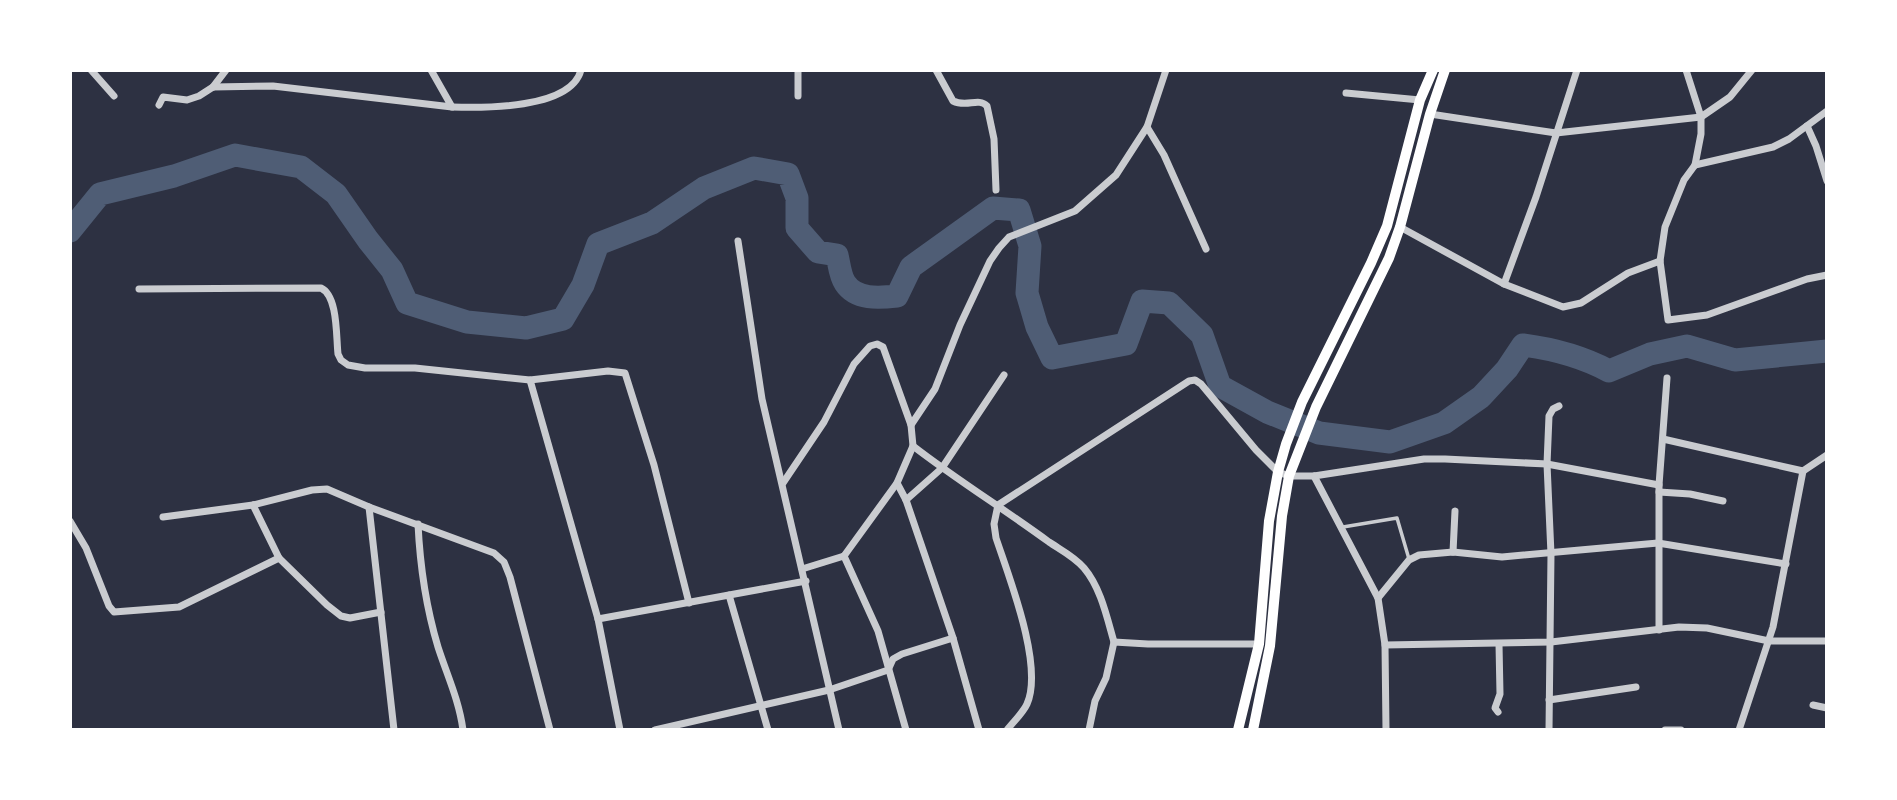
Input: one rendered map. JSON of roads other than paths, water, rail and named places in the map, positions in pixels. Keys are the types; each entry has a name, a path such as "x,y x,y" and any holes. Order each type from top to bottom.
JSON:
{"main road":[{"path":"1238,730 1259,644 1269,522 1286,444 1302,402 1387,226 1420,100 1433,70"},
{"path":"1252,730 1270,646 1282,516 1289,476 1316,407 1389,258 1445,70"}],"street":[{"path":"91,70 114,96"},
{"path":"159,105 163,97 187,100 200,96 213,88 226,70"},
{"path":"431,70 452,107"},
{"path":"213,88 273,86 452,107 501,106 551,98 579,76 581,70"},
{"path":"798,70 799,96"},
{"path":"936,70 953,101 967,105 977,101 984,102 987,106 994,139 996,190"},
{"path":"911,425 934,389 990,261 1009,237 1075,211 1116,175 1147,127 1166,70"},
{"path":"1504,284 1536,197 1577,70"},
{"path":"1686,70 1701,117 1699,150 1695,165 1684,180 1671,207 1665,228 1660,261 1668,320 1707,315 1807,279 1827,275"},
{"path":"1430,114 1556,133 1701,117 1730,97 1752,70"},
{"path":"1346,93 1420,100"},
{"path":"1695,165 1773,147 1827,111"},
{"path":"1807,126 1827,181"},
{"path":"1147,127 1164,155 1206,248"},
{"path":"1400,227 1504,284 1563,307 1581,303 1628,273 1660,261"},
{"path":"738,241 758,378 839,730"},
{"path":"139,289 321,288 328,291 333,300 338,354 341,360 348,365 365,368 415,368 530,380 608,371 625,373 654,464 689,603"},
{"path":"783,483 824,422 854,364 870,346 877,344 883,347 911,425 913,446 897,483 844,556 802,569"},
{"path":"906,499 942,468 1004,375"},
{"path":"1659,630 1659,488 1667,377"},
{"path":"530,380 598,619 620,730"},
{"path":"1007,730 1026,705 1030,694 1031,665 1026,635 996,538 994,524 998,505 1181,385 1195,380 1256,450 1278,472 1289,476 1314,476 1424,459 1548,464 1723,501"},
{"path":"1549,730 1549,416 1553,409 1559,406"},
{"path":"1663,439 1803,471"},
{"path":"913,446 1084,567 1093,582 1114,642 1106,678 1095,701 1089,730"},
{"path":"1739,730 1769,641 1803,471 1827,455"},
{"path":"1314,476 1378,598 1385,645 1386,730"},
{"path":"897,483 906,499 953,638 979,730"},
{"path":"163,517 253,505 312,490 327,489 494,553 504,562 550,730"},
{"path":"253,505 279,558 327,605 341,616 350,618 381,612"},
{"path":"369,507 394,730"},
{"path":"1454,552 1455,511"},
{"path":"70,521 86,548 109,606 114,612 179,607 279,558"},
{"path":"418,524 421,568 430,620 460,709 463,730"},
{"path":"1378,598 1409,560 1419,555 1454,552 1502,557 1658,543 1786,564"},
{"path":"844,556 878,631 906,730"},
{"path":"598,619 806,581"},
{"path":"729,595 768,730"},
{"path":"1385,645 1551,642 1679,627 1707,628 1769,641 1827,641"},
{"path":"655,730 689,727 829,690 888,670 893,659 902,654 953,638"},
{"path":"1114,642 1259,644"},
{"path":"1498,712 1495,708 1500,694 1499,644"},
{"path":"1549,700 1636,688"},
{"path":"1813,705 1827,708"},
{"path":"1665,730 1681,730"}],"lane":[{"path":"1341,528 1397,518 1409,560"}],"waterway":[{"path":"70,231 100,194 174,176 235,155 301,167 336,194 392,270 407,303 467,322 526,328 563,319 583,285 598,244 652,223 704,188 754,168 788,174 797,198 797,228 818,252 837,255 845,283 850,289 868,297 897,296 911,267 993,208 1019,210 1030,246 1027,293 1037,327 1052,358 1126,344 1142,301 1169,303 1202,335 1220,386 1267,412 1319,433 1390,442 1444,423 1481,397 1507,369 1523,345 1567,354 1609,371 1650,354 1687,346 1735,360 1827,351"}]}
